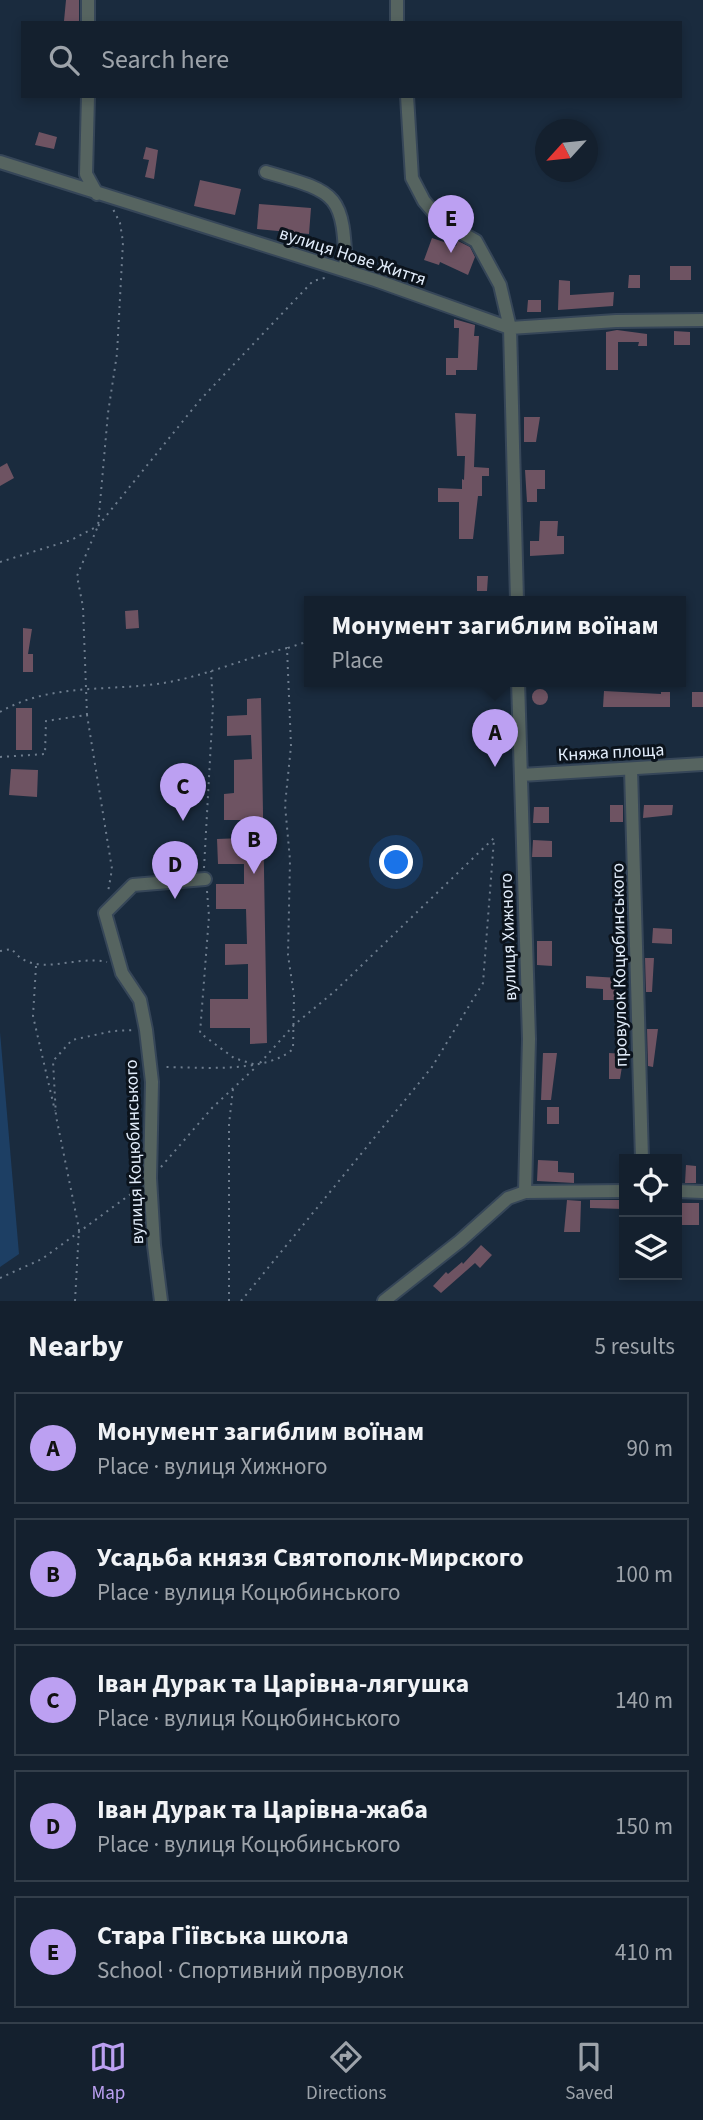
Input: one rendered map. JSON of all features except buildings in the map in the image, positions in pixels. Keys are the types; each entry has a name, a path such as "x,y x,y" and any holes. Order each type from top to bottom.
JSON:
{"street":[{"path":"88,0 88,21"},
{"path":"397,0 397,21"},
{"path":"88,98 86,174 97,194"},
{"path":"407,98 412,178 424,201 442,222 477,241 500,285 510,328 517,596"},
{"name":"вулиця Нове Життя","path":"0,162 346,271 510,328 616,321 703,320"},
{"path":"266,172 328,192 346,234 346,271"},
{"name":"вулиця Хижного","path":"518,687 529,1039 525,1192"},
{"name":"Княжа площа","path":"521,775 703,764"},
{"name":"провулок Коцюбинського","path":"631,769 642,1154"},
{"path":"105,913 133,885 205,879"},
{"name":"вулиця Коцюбинського","path":"105,913 121,973 140,1000 146,1030 151,1067 150,1178 153,1245 162,1301"},
{"path":"384,1301 451,1249 508,1198 525,1192 619,1191"},
{"path":"682,1191 703,1192"}],"path":[{"path":"98,526 122,283 120,223 112,206"},
{"path":"105,913 112,869 87,715 83,607 77,576 98,526 200,400 313,281 346,271"},
{"path":"0,562 71,540 98,526"},
{"path":"0,712 33,699 68,690 158,684 304,643"},
{"path":"151,1067 258,1065 286,1055 293,1049 294,996 288,956 290,860 285,805 291,746 287,648"},
{"path":"0,757 45,754 46,721 87,715"},
{"path":"0,1278 42,1259 79,1229 127,1199 294,1025 335,991 494,838 483,982 432,1067 241,1301"},
{"path":"0,951 12,949 19,959 36,966 78,959 105,961 121,973"},
{"path":"36,966 33,1016 79,1229 75,1301"},
{"path":"56,1116 53,1061 72,1040 113,1031 146,1030"},
{"path":"229,1301 229,1124 233,1088"}],"shaded area":[{"path":"0,1032 19,1254 0,1267"}],"place":[{"name":"Стара Гіївська школа","path":"451,253"},
{"name":"Монумент загиблим воїнам","path":"495,767"},
{"name":"Іван Дурак та Царівна-лягушка","path":"183,821"},
{"name":"Усадьба князя Святополк-Мирского","path":"254,874"},
{"name":"Іван Дурак та Царівна-жаба","path":"175,899"}]}
